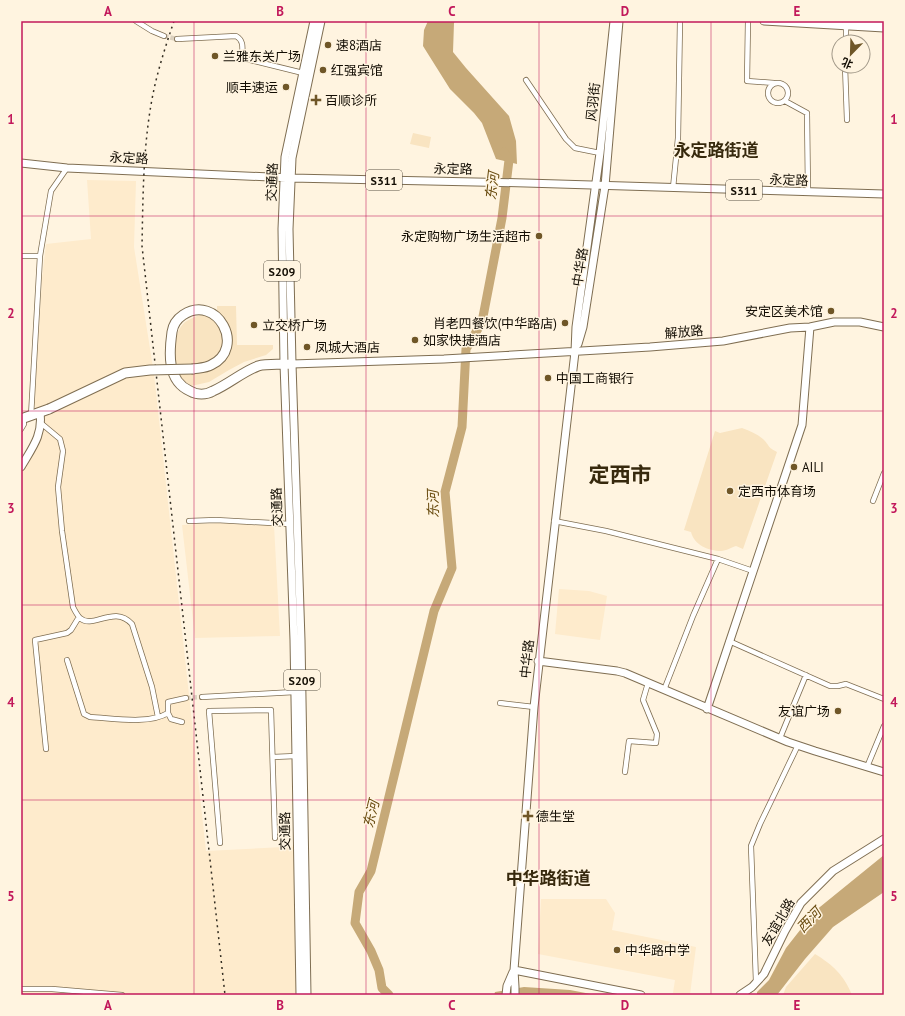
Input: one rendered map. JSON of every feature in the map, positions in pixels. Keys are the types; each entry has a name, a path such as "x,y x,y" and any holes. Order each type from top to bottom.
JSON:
{"highway":[{"path":"25,418 45,411 125,374 150,370 193,369 211,365 224,353 227,344 227,335 224,326 212,313 195,310 187,312 181,316 172,329 170,357 172,373 177,382 184,388 193,393 202,394 212,392 259,366 288,364"}],"main road":[{"name":"交通路","path":"287,177 285,157 314,21"},
{"name":"交通路","path":"307,995 301,640 282,229 287,177 321,21"},
{"name":"风羽街","path":"595,185 600,153 614,21"},
{"name":"风羽街","path":"605,186 619,21"},
{"path":"764,21 846,24 884,23"},
{"path":"846,24 884,28"},
{"name":"永定路","path":"21,163 67,168 287,177 884,194"},
{"name":"中华路","path":"515,995 514,970 538,661 575,352 576,327 595,185"},
{"name":"中华路","path":"575,352 583,328 605,186"},
{"name":"解放路","path":"288,364 444,360 723,341 790,328 810,327 834,322 860,322 884,327"},
{"path":"707,708 802,425 810,327"},
{"name":"交通路","path":"288,364 300,995"},
{"path":"21,467 38,438 45,411"},
{"path":"538,661 617,671 798,746 884,772"},
{"name":"友谊北路","path":"740,995 752,987 764,974 785,931 801,903 833,871 884,839"},
{"name":"中华路","path":"506,995 507,986 514,970"},
{"path":"514,970 641,995"}],"street":[{"path":"136,21 152,31 164,36"},
{"path":"673,188 678,138 680,21"},
{"path":"748,21 747,81 782,83 788,89 785,101"},
{"path":"177,39 236,36 243,42 242,58 302,73"},
{"path":"845,74 847,120"},
{"path":"526,80 566,139 575,148 600,153"},
{"path":"774,83 768,88 768,96 770,100 777,103 785,101 807,113 808,192"},
{"path":"21,429 25,418 40,256 51,191 67,168"},
{"path":"21,256 40,256"},
{"path":"42,424 60,439 63,451 58,487 62,531 73,607 78,617 85,621 102,619 115,615 126,618 132,624 152,687 158,717"},
{"path":"873,502 884,473"},
{"path":"189,521 216,520 290,524"},
{"path":"554,521 606,531 718,559 753,571"},
{"path":"664,690 693,616 718,559"},
{"path":"46,749 35,640 66,633 71,630 78,617"},
{"path":"729,641 830,686 846,684 884,699"},
{"path":"67,660 84,714 90,717 140,720 168,714"},
{"path":"780,738 806,675"},
{"path":"625,772 629,741 656,743 657,734 642,700 648,683"},
{"path":"202,697 295,692"},
{"path":"182,722 170,719 168,714 168,702 186,698"},
{"path":"500,703 534,707"},
{"path":"220,843 209,711 271,710 275,838"},
{"path":"867,767 884,726"},
{"path":"756,982 751,846 760,824 798,746"},
{"path":"273,757 296,756"},
{"path":"21,988 122,995"},
{"path":"295,995 307,995"}],"shaded area":[{"path":"413,133 431,137 429,148 410,144"},
{"path":"87,180 136,181 134,247 154,374 206,851 303,846 299,995 21,995 21,462 41,425 34,403 42,278 46,244 91,239"},
{"path":"217,306 236,306 237,345 273,345 273,349 266,355 244,362 209,382 191,386 181,379 175,363 174,348 178,333 185,322 196,316 217,310"},
{"name":"定西市体育场","path":"742,428 761,437 770,448 777,452 743,549 736,546 723,551 716,551 699,544 691,532 684,530 715,431 720,433"},
{"path":"219,523 274,525 280,636 195,638 182,525"},
{"path":"559,589 589,591 607,596 600,640 555,634"},
{"name":"中华路中学","path":"541,899 606,899 615,913 612,930 696,947 690,995 673,993 675,980 538,954"},
{"path":"815,954 827,962 842,976 852,995 783,995 786,987"}],"water":[{"path":"428,21 455,21 453,52 509,116 516,141 517,164 496,159 482,123 450,89 423,46 424,30"},
{"name":"西河","path":"884,855 884,892 833,927 805,959 777,995 757,995 757,992 769,980 786,948 815,911"},
{"path":"524,987 570,990 596,995 494,995 495,992"}],"waterway":[{"name":"东河","path":"389,995 382,988 379,970 371,951 355,923 359,892 371,871 434,611 452,568 445,492 462,427 466,349 482,322 502,218 509,160 504,152"}],"tunnel":[{"path":"164,36 177,39"},
{"path":"186,698 202,697"}],"railway":[{"path":"174,21 157,75 147,132 144,170 142,246 225,995"}],"place":[{"name":"速8酒店","path":"328,45"},
{"name":"兰雅东关广场","path":"215,56"},
{"name":"红强宾馆","path":"323,70"},
{"name":"顺丰速运","path":"286,87"},
{"name":"百顺诊所","path":"316,100"},
{"name":"永定购物广场生活超市","path":"539,236"},
{"name":"安定区美术馆","path":"831,311"},
{"name":"肖老四餐饮(中华路店)","path":"565,323"},
{"name":"立交桥广场","path":"254,325"},
{"name":"如家快捷酒店","path":"415,340"},
{"name":"凤城大酒店","path":"307,347"},
{"name":"中国工商银行","path":"548,378"},
{"name":"AILI","path":"794,467"},
{"name":"定西市体育场","path":"730,491"},
{"name":"友谊广场","path":"838,711"},
{"name":"德生堂","path":"528,816"},
{"name":"中华路中学","path":"617,950"}],"district":[{"name":"永定路街道","path":"716,150"},
{"name":"定西市","path":"620,474"},
{"name":"中华路街道","path":"548,878"}]}
